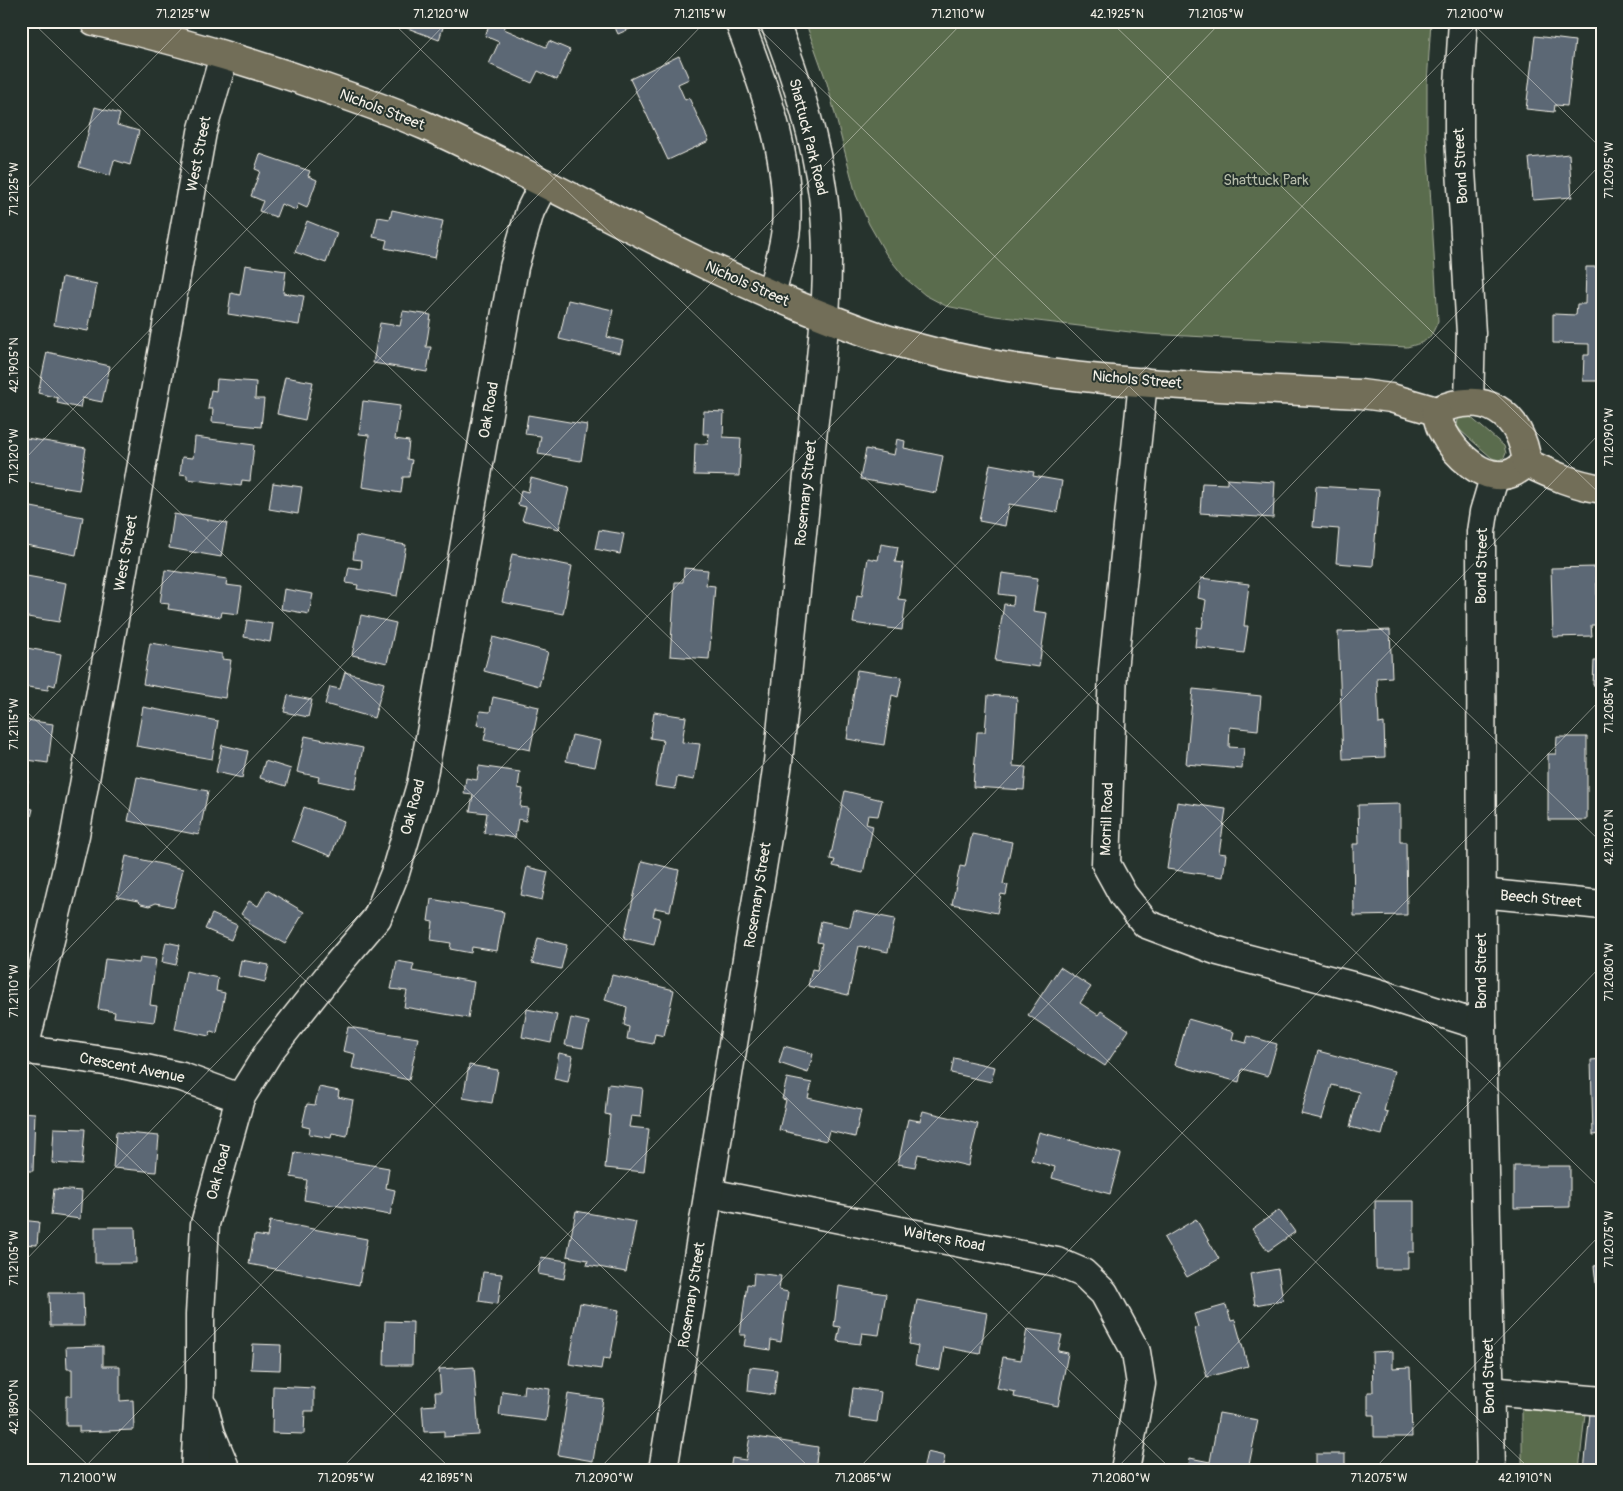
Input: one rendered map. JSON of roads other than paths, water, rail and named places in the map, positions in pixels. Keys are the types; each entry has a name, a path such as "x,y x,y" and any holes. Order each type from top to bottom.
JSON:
{"main road":[{"name":"Nichols Street","path":"94,21 293,76 424,125 544,183 672,249 771,295 825,317 935,353 987,364 1143,382 1361,394 1391,398 1436,411"},
{"path":"1469,402 1486,404 1502,412 1516,426 1525,445 1527,463 1513,472 1495,475 1480,470 1465,460 1450,444 1440,428 1436,411 1450,405 1469,402"},
{"path":"1527,463 1558,478 1602,489"}],"street":[{"name":"Shattuck Park Road","path":"739,21 758,70 778,141 787,197 784,241 771,295"},
{"name":"Shattuck Park Road","path":"774,21 802,101 818,162 826,231 825,317"},
{"name":"Bond Street","path":"1463,21 1459,85 1459,136 1471,332 1469,402"},
{"name":"West Street","path":"22,1049 75,835 202,132 212,92 224,56"},
{"name":"Oak Road","path":"194,1470 200,1390 200,1314 205,1224 240,1098 270,1050 377,918 395,872 420,785 433,722 514,267 530,211 544,183"},
{"name":"Rosemary Street","path":"663,1470 774,790 825,317"},
{"name":"Morrill Road","path":"1143,382 1113,670 1106,864 1123,895 1146,924 1218,952 1375,992 1482,1026"},
{"name":"Bond Street","path":"1491,1470 1482,1026 1481,532 1484,512 1495,475"},
{"name":"Beech Street","path":"1481,893 1602,904"},
{"name":"Crescent Avenue","path":"22,1049 118,1063 182,1077 240,1098"},
{"name":"Walters Road","path":"709,1193 1057,1262 1083,1273 1104,1294 1136,1352 1141,1384 1125,1470"},
{"name":"Oak Road","path":"200,1390 211,1434 226,1470"},
{"path":"1489,1391 1602,1401"}],"park label":[{"name":"Shattuck Park","path":"1266,180"}]}
